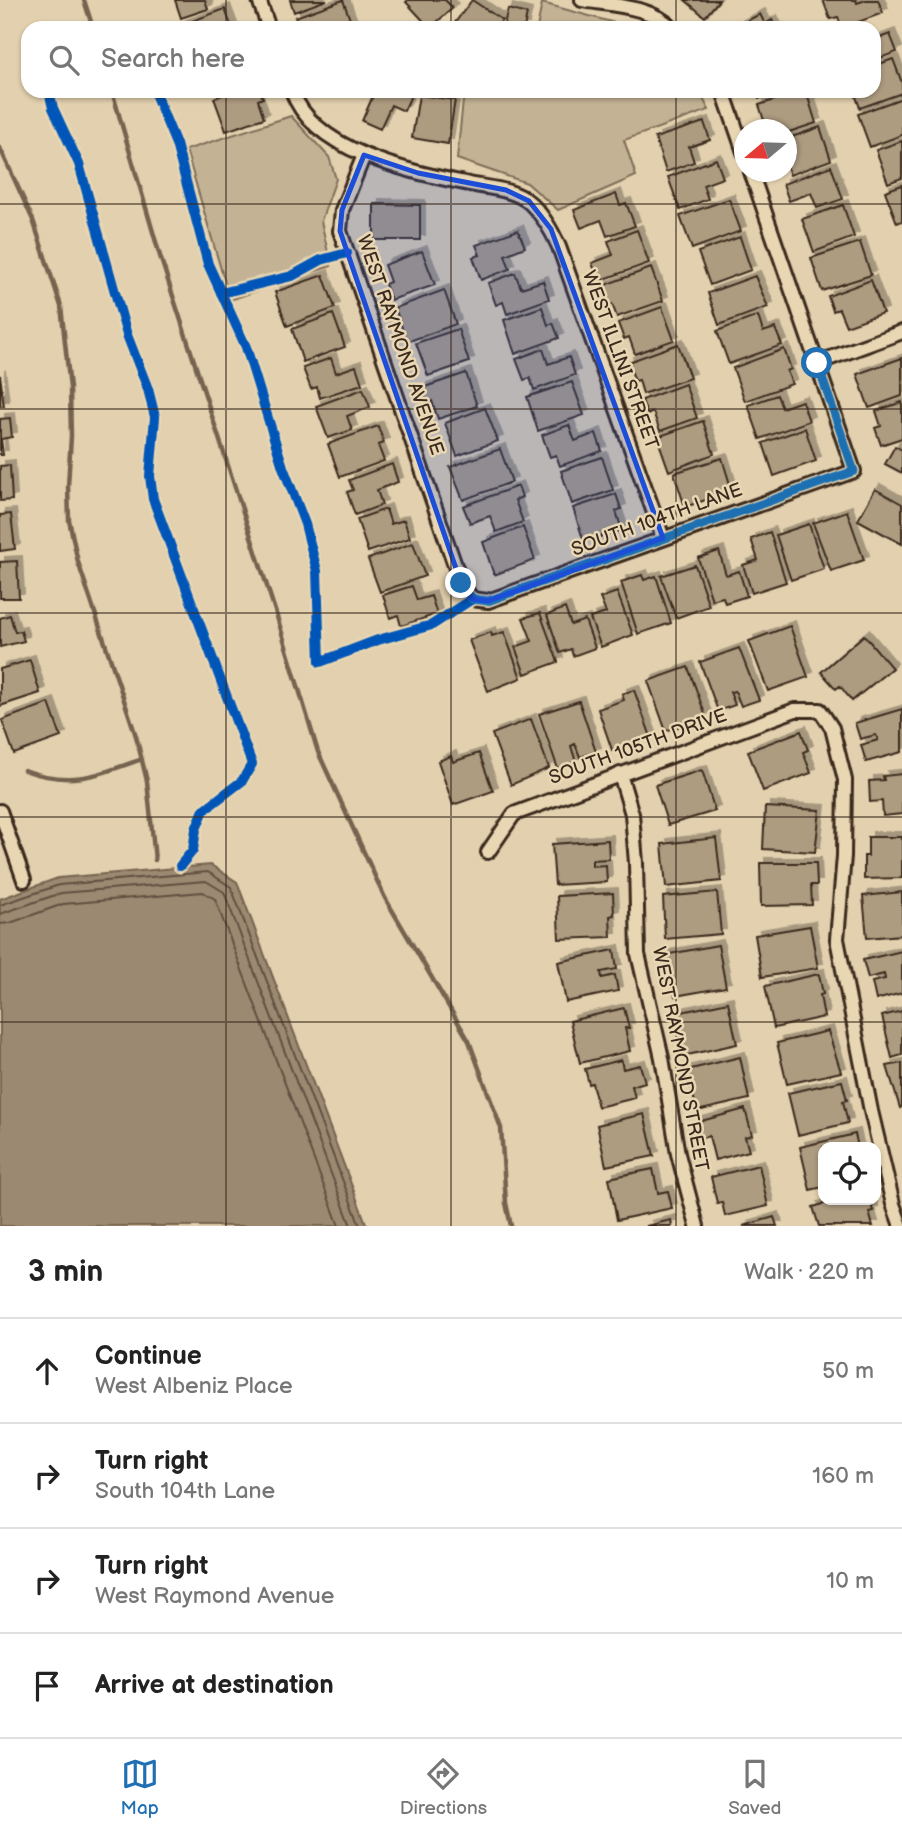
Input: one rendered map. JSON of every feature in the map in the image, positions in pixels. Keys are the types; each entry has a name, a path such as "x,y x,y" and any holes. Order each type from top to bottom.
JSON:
{"street":[{"path":"259,0 266,21"},
{"path":"582,0 640,11 665,21"},
{"path":"294,98 333,139 364,155"},
{"path":"725,98 734,123"},
{"name":"WEST ILLINI STREET","path":"364,155 418,173 506,190 529,201 551,229 663,538"},
{"name":"WEST RAYMOND AVENUE","path":"364,155 342,211 340,232 461,583 472,599"},
{"path":"754,182 817,363 902,332"},
{"name":"SOUTH 104TH LANE","path":"472,599 488,601 854,471 817,363"},
{"name":"SOUTH 105TH DRIVE","path":"488,852 514,814 795,710 820,709 832,728 845,780 844,856 837,939 871,1111 893,1204 901,1226"},
{"name":"WEST RAYMOND STREET","path":"620,774 632,814 638,954 662,1058 678,1154 697,1226"},
{"path":"0,811 24,880"}],"highlighted area":[{"path":"364,155 418,173 506,190 529,201 551,229 663,538 488,601 472,599 461,583 340,231 342,210"}],"shaded area":[{"path":"542,3 608,21 538,21"},
{"path":"463,98 703,98 709,110 624,140 636,176 558,210 527,183 457,159"},
{"path":"291,116 329,157 336,179 321,221 331,266 230,300 186,150"}],"water":[{"path":"211,865 237,882 367,1226 0,1226 0,899 58,878"}],"building":[{"path":"175,0 205,0 208,9 181,18"},
{"path":"290,0 327,0 294,12"},
{"path":"343,0 350,21 296,21 295,17"},
{"path":"445,0 453,8 438,21 424,21 406,2"},
{"path":"472,0 502,20 501,21 456,21"},
{"path":"685,0 719,0 705,17"},
{"path":"823,0 856,0 857,3 878,0 883,13 861,21 839,21 838,17 830,19"},
{"path":"225,9 229,21 192,21"},
{"path":"508,9 527,14 526,21 505,21"},
{"path":"760,14 764,21 746,21"},
{"path":"890,34 897,52 881,58 881,37"},
{"path":"893,59 902,83 902,93 860,108 856,98 881,98 881,63"},
{"path":"214,98 263,98 258,100 264,118 226,131"},
{"path":"372,98 410,98 404,111 391,105 380,129 362,121"},
{"path":"419,98 455,100 448,144 412,138"},
{"path":"780,98 808,98 816,123 797,129 797,119 763,119 759,105"},
{"path":"902,98 902,135 870,147 858,114"},
{"path":"704,122 710,140 689,147 694,162 666,172 655,138"},
{"path":"820,127 831,160 797,172 797,135"},
{"path":"902,141 902,178 888,183 876,150"},
{"path":"716,159 723,178 703,185 708,199 680,210 668,177"},
{"path":"831,166 843,199 817,208 811,193 789,201 783,184 797,182 797,179"},
{"path":"902,185 902,221 897,223 885,191"},
{"path":"616,194 620,205 626,203 635,226 607,236 601,220 581,228 574,210"},
{"path":"729,199 741,231 692,249 680,216"},
{"path":"374,204 420,205 420,240 374,240"},
{"path":"843,205 854,237 814,252 802,219"},
{"path":"518,230 525,247 505,255 510,269 481,280 473,257 480,255 476,245"},
{"path":"637,230 649,263 599,281 592,263 613,255 608,241"},
{"path":"740,237 751,270 710,285 698,252"},
{"path":"860,242 871,275 822,291 811,258"},
{"path":"422,251 435,285 391,300 385,284 390,282 384,265"},
{"path":"651,268 663,301 617,317 612,304 609,306 602,286"},
{"path":"515,273 521,288 543,281 549,299 507,314 503,302 496,305 488,283"},
{"path":"323,275 335,308 287,326 275,292"},
{"path":"755,276 768,307 719,325 708,293"},
{"path":"871,280 883,313 846,326 839,309 833,311 828,296"},
{"path":"444,290 456,324 407,342 395,308"},
{"path":"542,307 548,325 553,323 559,338 515,354 504,320"},
{"path":"662,307 674,340 635,354 629,337 624,339 618,323"},
{"path":"333,314 345,347 303,362 292,329"},
{"path":"758,316 763,332 775,328 782,345 729,364 717,331"},
{"path":"458,329 469,362 428,376 416,343"},
{"path":"678,344 690,378 643,394 639,380 635,381 628,362"},
{"path":"543,349 548,364 569,357 575,375 534,390 530,378 524,380 516,359"},
{"path":"784,349 791,369 787,371 792,384 745,401 733,368"},
{"path":"331,358 336,373 356,366 362,384 320,398 317,387 311,389 303,368"},
{"path":"902,358 902,396 869,408 857,374"},
{"path":"466,373 477,406 438,419 432,401 427,403 422,388"},
{"path":"0,375 4,406 0,406"},
{"path":"572,382 584,415 538,431 527,397"},
{"path":"685,384 697,418 660,431 653,412 647,415 642,400"},
{"path":"363,389 370,407 347,416 352,430 328,438 316,406"},
{"path":"777,395 782,408 802,401 809,421 760,439 748,405"},
{"path":"902,402 902,438 881,445 875,428 881,426 876,411"},
{"path":"485,408 498,441 457,456 445,423"},
{"path":"10,418 12,437 1,439 3,455 0,455 0,419"},
{"path":"703,421 714,454 669,471 657,437"},
{"path":"569,425 575,441 596,433 602,451 560,466 556,455 550,457 542,435"},
{"path":"378,426 384,443 378,445 384,461 340,477 328,444"},
{"path":"805,428 816,461 774,476 763,443"},
{"path":"895,446 902,450 902,473 885,464"},
{"path":"500,449 512,482 463,500 450,467"},
{"path":"602,457 613,490 572,504 561,471"},
{"path":"722,458 732,491 685,507 674,473"},
{"path":"392,464 398,482 377,490 382,505 355,515 347,492 353,490 349,480"},
{"path":"10,465 12,500 0,501 0,466"},
{"path":"518,486 522,497 515,500 523,522 496,532 490,516 470,523 463,506"},
{"path":"875,489 902,504 902,544 858,520"},
{"path":"616,494 621,509 616,511 622,530 584,542 573,508"},
{"path":"386,509 391,524 404,520 410,538 368,552 357,519"},
{"path":"847,511 864,560 831,571 813,523"},
{"path":"11,514 15,549 0,551 0,515"},
{"path":"809,524 824,569 791,580 776,535"},
{"path":"523,527 535,560 494,575 483,542"},
{"path":"770,532 786,582 752,593 743,565 758,560 751,539"},
{"path":"413,543 425,576 380,592 368,559"},
{"path":"719,551 726,575 739,571 747,596 725,603 723,597 712,600 698,558"},
{"path":"17,561 19,598 0,598 0,562"},
{"path":"695,565 709,606 676,618 661,576"},
{"path":"642,575 644,580 656,576 671,623 638,634 621,582"},
{"path":"412,586 417,600 431,596 437,614 401,626 398,615 390,618 383,595"},
{"path":"617,592 633,635 601,647 590,618 606,613 600,598"},
{"path":"565,608 571,625 585,620 595,648 573,656 571,649 560,653 547,615"},
{"path":"540,613 558,662 525,674 515,647 532,641 523,618"},
{"path":"10,615 15,632 21,631 24,641 0,647 0,618"},
{"path":"790,626 808,677 768,691 749,641"},
{"path":"491,632 492,636 504,632 521,678 488,691 469,640"},
{"path":"864,635 892,668 852,701 840,686 836,689 821,672"},
{"path":"739,648 759,700 741,706 735,691 730,692 735,705 718,711 700,662"},
{"path":"30,660 40,693 0,706 0,669"},
{"path":"688,667 706,717 666,731 648,681"},
{"path":"634,690 651,737 612,750 598,709 624,700 622,694"},
{"path":"579,701 596,752 580,757 575,744 571,746 576,762 558,769 539,714"},
{"path":"49,703 61,737 14,754 2,720"},
{"path":"902,709 902,752 866,762 861,745 878,740 876,735 860,739 855,723"},
{"path":"531,719 549,768 511,785 492,734"},
{"path":"801,731 808,750 803,752 811,773 763,791 748,751"},
{"path":"479,753 493,791 453,805 438,761 451,756 453,762"},
{"path":"702,770 715,811 668,825 655,785"},
{"path":"902,774 902,814 883,816 882,801 870,802 869,781 884,780 883,776"},
{"path":"765,807 820,810 815,852 763,849"},
{"path":"868,837 902,837 902,878 864,879 864,856 868,856"},
{"path":"716,838 721,881 666,887 662,844"},
{"path":"608,840 609,859 592,860 592,866 606,865 607,882 555,885 552,844"},
{"path":"760,863 816,863 817,885 811,885 812,905 761,906"},
{"path":"717,892 721,934 665,939 663,897"},
{"path":"902,892 902,935 867,938 863,896"},
{"path":"613,893 611,937 559,939 557,896"},
{"path":"810,926 818,968 762,977 755,935"},
{"path":"718,945 726,987 675,996 664,955"},
{"path":"614,950 617,969 601,972 602,978 615,975 618,991 566,1002 558,962"},
{"path":"902,951 902,993 876,1000 872,982 885,979 884,974 868,978 863,960"},
{"path":"819,974 824,1017 774,1028 765,986"},
{"path":"728,1002 737,1044 683,1056 677,1013"},
{"path":"624,1008 629,1028 625,1028 630,1051 580,1063 570,1021"},
{"path":"902,1011 902,1055 892,1058 882,1016"},
{"path":"828,1031 841,1072 787,1084 777,1043"},
{"path":"740,1057 749,1099 697,1111 687,1070"},
{"path":"621,1060 623,1069 640,1065 645,1082 632,1086 635,1098 598,1107 585,1069"},
{"path":"902,1063 902,1107 900,1108 887,1066"},
{"path":"842,1081 847,1100 843,1101 848,1123 798,1135 788,1093"},
{"path":"745,1109 752,1135 745,1137 749,1151 715,1160 709,1136 698,1139 694,1123"},
{"path":"644,1114 654,1156 606,1166 597,1125"},
{"path":"855,1134 857,1142 821,1142"},
{"path":"818,1143 818,1188 810,1190 800,1147"},
{"path":"759,1165 768,1206 725,1216 722,1202 717,1203 711,1177"},
{"path":"653,1169 658,1193 668,1191 672,1208 617,1220 609,1178"},
{"path":"871,1205 873,1211 869,1212 873,1226 819,1226 813,1207"},
{"path":"774,1217 777,1226 743,1226"},
{"path":"671,1220 672,1226 646,1226"}],"waterway":[{"path":"84,0 91,21"},
{"path":"114,98 160,256 318,752 385,898 469,1041 501,1128 506,1203 511,1226"},
{"path":"0,148 33,220 61,306 70,388 69,520 78,562 136,736 147,781 155,860"},
{"path":"24,770 56,778 84,777 142,759"}],"cycle path":[{"path":"51,98 79,164 127,335 148,389 155,417 150,476 153,499 252,764 242,781 204,810 196,829 193,850 180,866"},
{"path":"157,98 176,144 208,264 246,347 283,467 305,524 317,571 320,662 378,640 432,625 472,599"},
{"path":"221,293 292,276 321,260 347,253"}],"route":[{"path":"461,583 472,599 488,601 854,471 817,363"}]}
